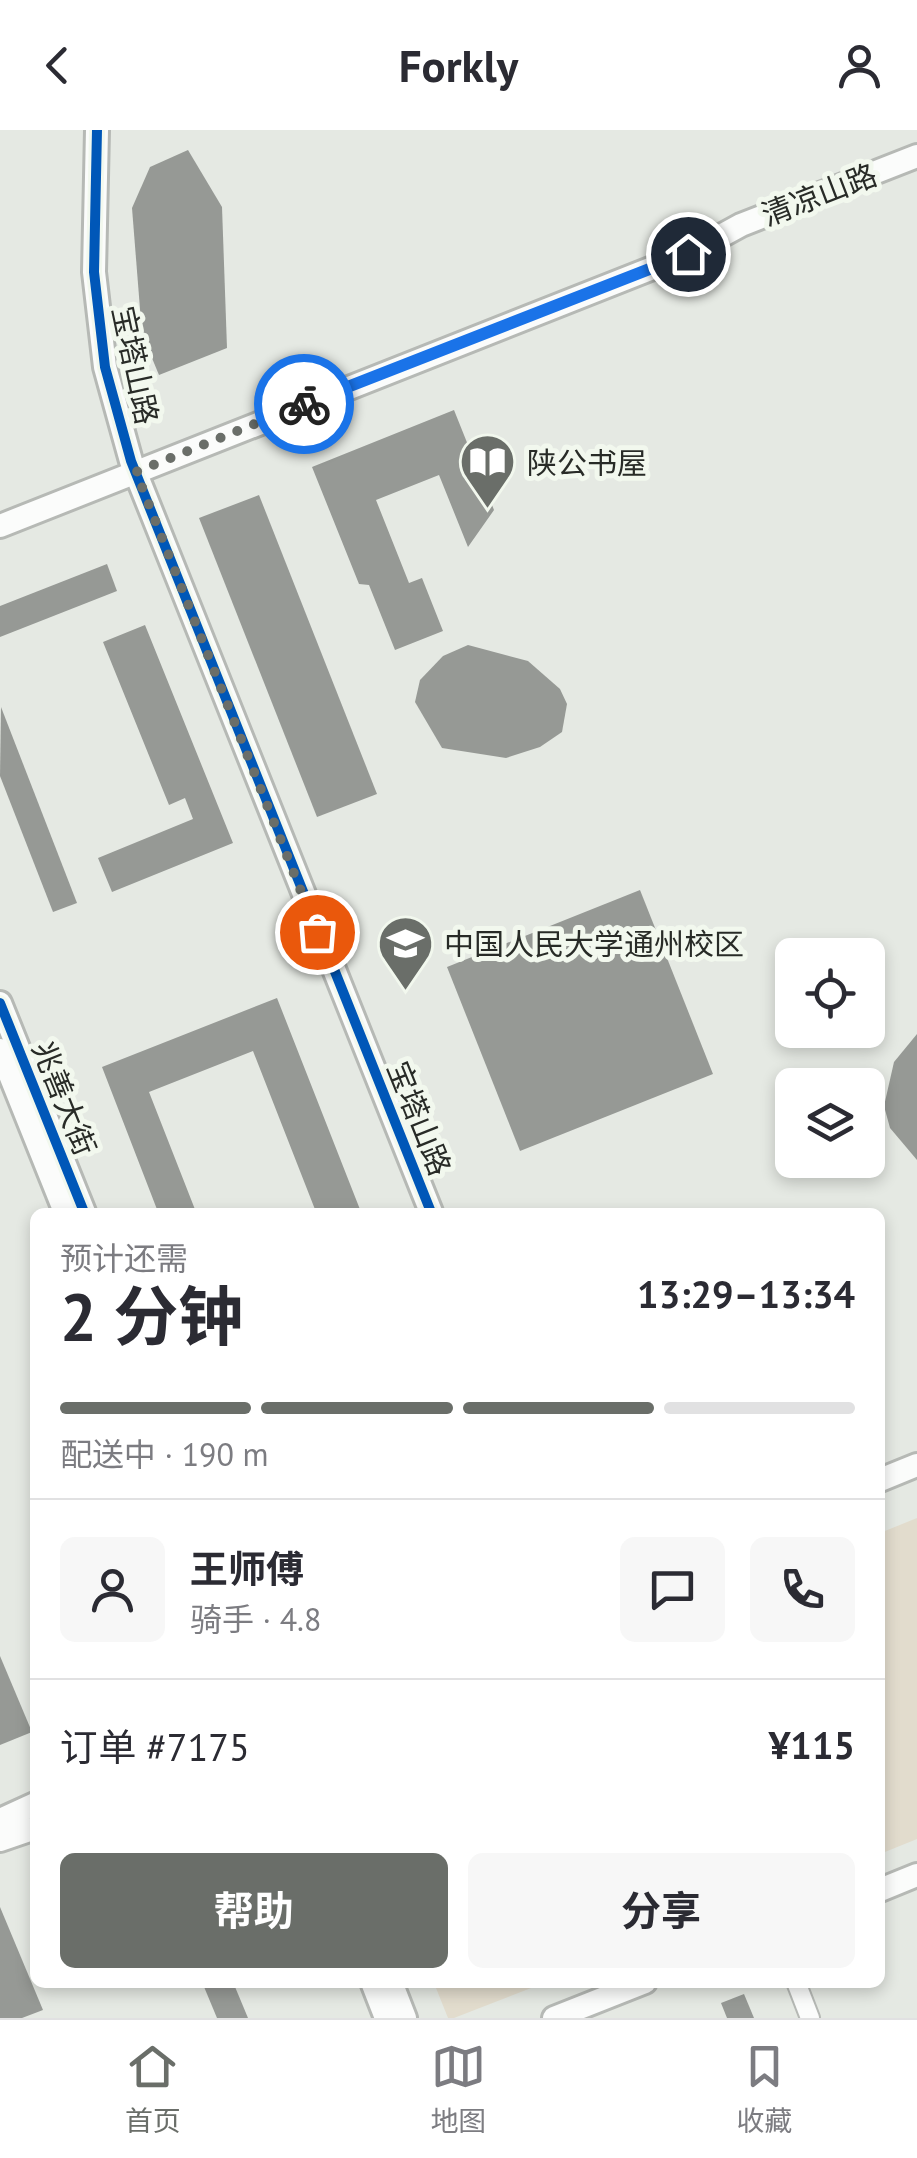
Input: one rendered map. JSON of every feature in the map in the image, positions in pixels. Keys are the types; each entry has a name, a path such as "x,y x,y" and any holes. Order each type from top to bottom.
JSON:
{"street":[{"name":"宝塔山路","path":"97,130 94,272 105,367 134,466 430,1208"},
{"name":"清凉山路","path":"0,526 134,466 917,144"},
{"name":"清凉山路","path":"0,514 670,262 741,225 917,156"},
{"name":"兆善大街","path":"0,1003 82,1208"},
{"name":"兆善大街","path":"0,1050 63,1208"},
{"path":"885,1478 917,1465"},
{"path":"0,1820 30,1806"},
{"path":"0,1840 30,1830"},
{"path":"885,1888 917,1875"},
{"path":"374,1988 386,2018"},
{"path":"393,1988 405,2018"},
{"path":"554,2018 629,1988"},
{"path":"798,1988 810,2018"}],"shaded area":[{"path":"917,1518 917,1839 885,1852 885,1531"},
{"path":"436,1988 531,1988 454,2018 448,2018"}],"building":[{"path":"188,150 222,207 227,348 159,375 142,334 132,208 150,167"},
{"path":"454,410 494,510 468,547 439,475 376,500 409,583 422,578 443,631 395,650 369,585 359,584 312,467"},
{"path":"259,495 377,794 317,817 199,518"},
{"path":"107,564 117,591 0,637 0,606"},
{"path":"145,625 233,843 112,892 98,858 193,819 185,798 169,805 103,642"},
{"path":"468,645 528,661 560,689 567,704 562,732 540,747 506,758 442,748 415,702 420,680 443,656"},
{"path":"1,707 77,903 53,912 0,776"},
{"path":"640,890 713,1074 520,1151 447,967"},
{"path":"277,998 359,1208 314,1208 253,1051 149,1092 194,1208 156,1208 102,1067"},
{"path":"917,1034 917,1160 890,1128 885,1110 894,1062"},
{"path":"0,1656 30,1733 0,1745"},
{"path":"0,1907 30,1979 30,1988 34,1988 43,2010 22,2018 0,2018"},
{"path":"204,1988 236,1988 248,2018 217,2018"},
{"path":"744,1994 754,2018 727,2018 721,2003"}],"cycle path":[{"path":"97,130 94,272 105,367 131,461 429,1208"},
{"path":"0,1003 82,1208"}],"way so far":[{"path":"304,404 136,472 317,932"}],"place":[{"name":"陕公书屋","path":"488,511"},
{"name":"中国人民大学通州校区","path":"405,992"}],"route":[{"path":"304,404 688,254"}]}
